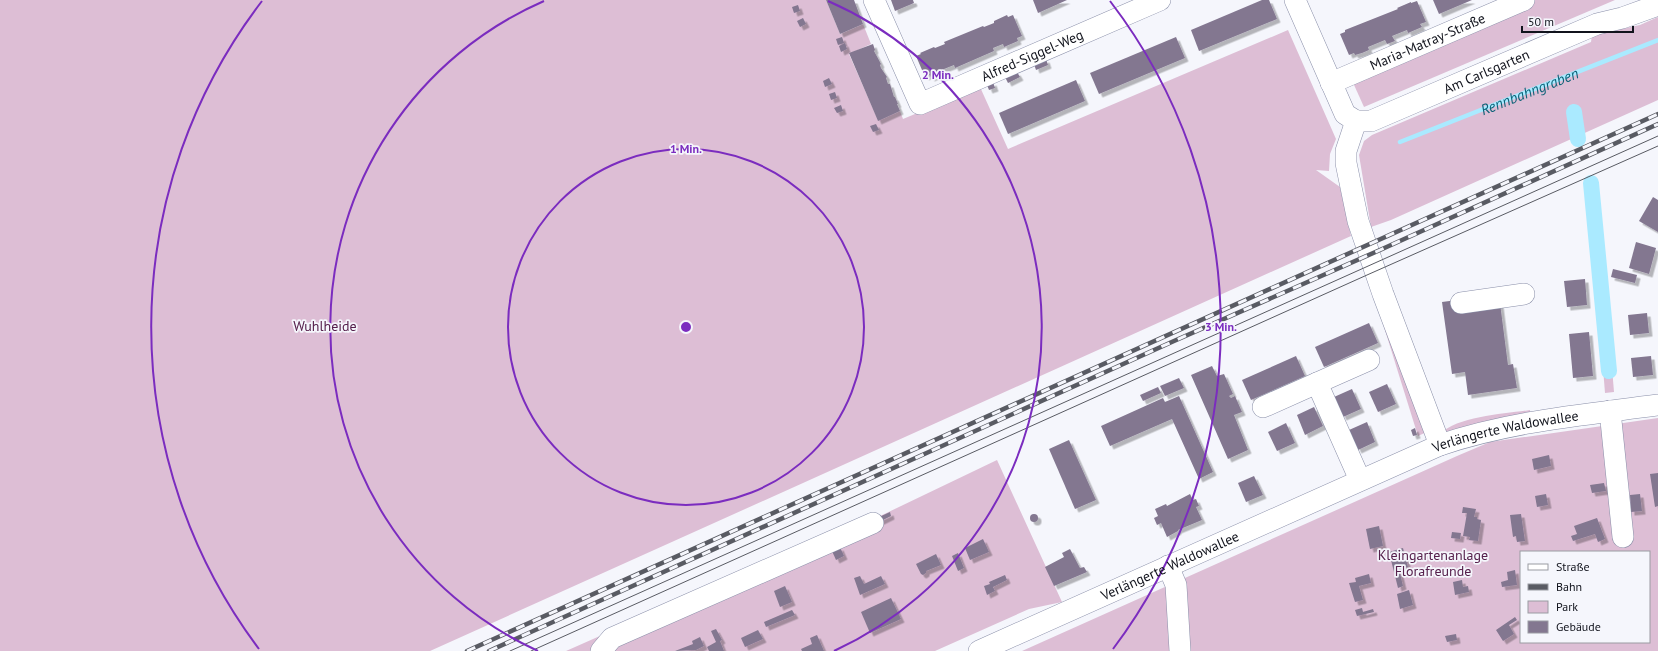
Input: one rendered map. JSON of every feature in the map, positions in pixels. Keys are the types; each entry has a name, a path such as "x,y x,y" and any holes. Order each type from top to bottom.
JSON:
{"street":[{"name":"Alfred-Siggel-Weg","path":"874,0 920,104 1160,0"},
{"path":"1295,0 1345,114 1356,121 1346,150 1346,163 1358,221 1440,445"},
{"name":"Maria-Matray-Straße","path":"1331,83 1524,0"},
{"name":"Am Carlsgarten","path":"1356,121 1371,121 1597,24 1622,18 1658,5"},
{"path":"1461,303 1524,294"},
{"path":"1263,407 1369,360"},
{"path":"1317,383 1360,480"},
{"name":"Verlängerte Waldowallee","path":"979,651 1440,445 1502,427 1542,420 1658,405"},
{"path":"1610,411 1623,537"},
{"path":"601,651 612,638 873,523"},
{"path":"1168,566 1176,586 1180,651"}],"green space":[{"name":"Wuhlheide","path":"0,0 826,0 840,34 863,24 871,44 849,54 878,120 900,111 903,119 980,87 1008,149 1288,30 1336,139 1330,154 1329,171 1316,170 1340,187 1351,236 430,651 0,651"},
{"path":"1528,0 1615,0 1364,107 1350,76"},
{"path":"1658,17 1658,100 1391,220 1371,227 1359,155 1364,141 1372,135 1591,42 1592,35 1640,25"},
{"path":"1598,199 1614,392 1605,393 1590,202"},
{"path":"1374,295 1429,431 1418,436"},
{"path":"1530,410 1530,415 1440,434 1458,423 1482,417"},
{"name":"Kleingartenanlage Florafreunde","path":"1658,418 1658,651 1022,651 1490,442"},
{"path":"997,460 1062,602 1029,609 935,651 566,651 796,549 876,518"}],"building":[{"path":"826,0 854,0 863,24 840,34"},
{"path":"891,0 913,0 914,3 895,11"},
{"path":"1033,0 1067,0 1038,13"},
{"path":"1262,0 1269,0 1277,19 1199,51 1191,30"},
{"path":"1433,0 1472,0 1439,14"},
{"path":"1417,1 1426,22 1420,24 1422,27 1408,33 1407,30 1392,36 1395,41 1387,44 1385,40 1368,47 1369,50 1362,53 1355,55 1354,53 1349,55 1340,34 1345,32 1345,30 1398,9 1397,8 1411,2"},
{"path":"798,5 800,11 794,13 792,7"},
{"path":"1007,15 1008,17 1013,15 1022,36 1017,38 1018,41 1004,47 1003,44 993,48 994,51 955,68 954,65 944,69 945,72 931,78 930,75 925,77 916,56 934,47 935,48 945,44 944,42 994,23 994,21"},
{"path":"803,18 806,24 800,27 797,21"},
{"path":"842,37 844,43 838,45 836,39"},
{"path":"1176,37 1185,58 1099,94 1090,73"},
{"path":"845,43 847,49 841,52 839,46"},
{"path":"873,44 874,51 881,64 881,68 887,77 888,84 890,84 900,111 878,121 849,53"},
{"path":"1046,59 1048,65 1036,70 1034,64"},
{"path":"1017,72 1020,77 1008,83 1005,77"},
{"path":"829,78 832,84 825,87 823,81"},
{"path":"1076,80 1085,101 1008,134 999,113"},
{"path":"993,82 995,88 989,90 987,85"},
{"path":"835,92 837,98 831,100 829,94"},
{"path":"841,105 843,111 837,113 834,108"},
{"path":"876,124 879,130 873,132 870,126"},
{"path":"1653,197 1658,200 1658,232 1639,221"},
{"path":"1636,242 1656,248 1649,274 1629,268"},
{"path":"1613,269 1637,275 1635,283 1611,277"},
{"path":"1585,279 1587,305 1567,307 1564,281"},
{"path":"1457,300 1500,303 1508,365 1513,364 1517,388 1468,395 1465,372 1452,374 1442,302"},
{"path":"1647,313 1649,333 1630,335 1628,315"},
{"path":"1369,323 1378,343 1324,367 1315,347"},
{"path":"1589,332 1593,376 1573,378 1569,334"},
{"path":"1296,356 1305,376 1251,400 1242,380"},
{"path":"1651,356 1653,375 1633,377 1631,358"},
{"path":"1212,366 1217,376 1224,374 1233,394 1229,396 1231,398 1235,396 1242,412 1234,415 1248,450 1228,459 1191,375"},
{"path":"1179,378 1184,388 1165,396 1160,386"},
{"path":"1387,384 1396,404 1378,412 1369,392"},
{"path":"1158,387 1161,393 1143,401 1140,395"},
{"path":"1352,389 1361,409 1343,417 1334,397"},
{"path":"1179,396 1213,472 1199,479 1172,419 1110,446 1101,426 1163,398 1165,402"},
{"path":"1314,407 1323,426 1305,435 1297,415"},
{"path":"1367,422 1375,442 1358,450 1349,430"},
{"path":"1286,423 1295,443 1277,451 1268,432"},
{"path":"1415,428 1417,435 1413,436 1411,430"},
{"path":"1069,440 1096,500 1075,509 1049,449"},
{"path":"1549,455 1551,466 1534,470 1532,459"},
{"path":"1658,473 1658,506 1655,507 1650,474"},
{"path":"1254,476 1263,495 1246,502 1238,483"},
{"path":"1604,483 1606,491 1592,493 1590,485"},
{"path":"1190,494 1193,500 1196,499 1199,506 1196,507 1202,520 1178,530 1167,537 1161,523 1157,525 1154,518 1158,516 1155,509 1166,504 1167,506"},
{"path":"1546,494 1548,505 1537,507 1535,496"},
{"path":"1640,494 1642,511 1631,512 1630,495"},
{"path":"1463,507 1476,509 1474,517 1481,520 1478,541 1469,540 1470,537 1463,536 1467,513 1462,513"},
{"path":"890,512 891,516 879,522 877,518"},
{"path":"1034,514 1037,515 1037,521 1034,522 1031,521 1030,518 1031,515"},
{"path":"1521,514 1525,541 1517,542 1516,536 1513,537 1510,515"},
{"path":"1597,518 1605,539 1598,542 1595,534 1573,541 1571,536 1577,534 1574,526"},
{"path":"1379,526 1383,546 1370,549 1366,529"},
{"path":"1452,532 1461,533 1460,539 1451,538"},
{"path":"983,539 989,552 970,560 965,548"},
{"path":"840,547 844,556 836,560 832,551"},
{"path":"1403,548 1408,567 1399,569 1403,586 1398,588 1389,552"},
{"path":"1070,549 1080,568 1084,567 1087,572 1054,586 1045,567 1064,557 1062,553"},
{"path":"958,553 964,568 958,571 952,556"},
{"path":"936,554 941,565 926,571 923,575 921,574 916,564"},
{"path":"1515,570 1517,585 1502,587 1501,582 1508,580 1507,572"},
{"path":"1369,574 1371,583 1359,586 1363,600 1355,602 1349,583 1356,582 1355,578"},
{"path":"1005,575 1007,580 993,587 995,591 987,595 984,586 990,584 989,582"},
{"path":"860,576 864,584 881,576 885,584 860,595 854,578"},
{"path":"1462,580 1463,587 1468,586 1469,592 1455,595 1453,582"},
{"path":"785,586 792,602 780,607 774,591"},
{"path":"1409,590 1413,605 1400,609 1397,594"},
{"path":"891,598 901,619 870,633 861,612"},
{"path":"1362,608 1363,612 1373,609 1374,612 1357,616 1355,610"},
{"path":"792,610 795,615 766,627 764,622"},
{"path":"1515,617 1517,620 1509,625 1514,634 1503,641 1496,630"},
{"path":"716,629 722,640 720,641 724,651 709,651 707,647 716,642 711,631"},
{"path":"758,630 763,639 745,647 741,638"},
{"path":"1456,634 1457,640 1447,642 1445,636"},
{"path":"817,635 824,651 802,651 801,649 812,644 810,638"},
{"path":"700,637 704,646 696,650 675,651 693,644 692,641"}],"waterway":[{"name":"Rennbahngraben","path":"1400,142 1658,40"},
{"name":"Rennbahngraben","path":"1574,112 1578,139"},
{"name":"Rennbahngraben","path":"1591,183 1609,371"}],"tram line":[{"path":"510,651 1658,136"},
{"path":"531,651 1367,275 1658,146"}],"railway":[{"path":"467,651 1658,114"},
{"path":"489,651 1658,124"}]}
